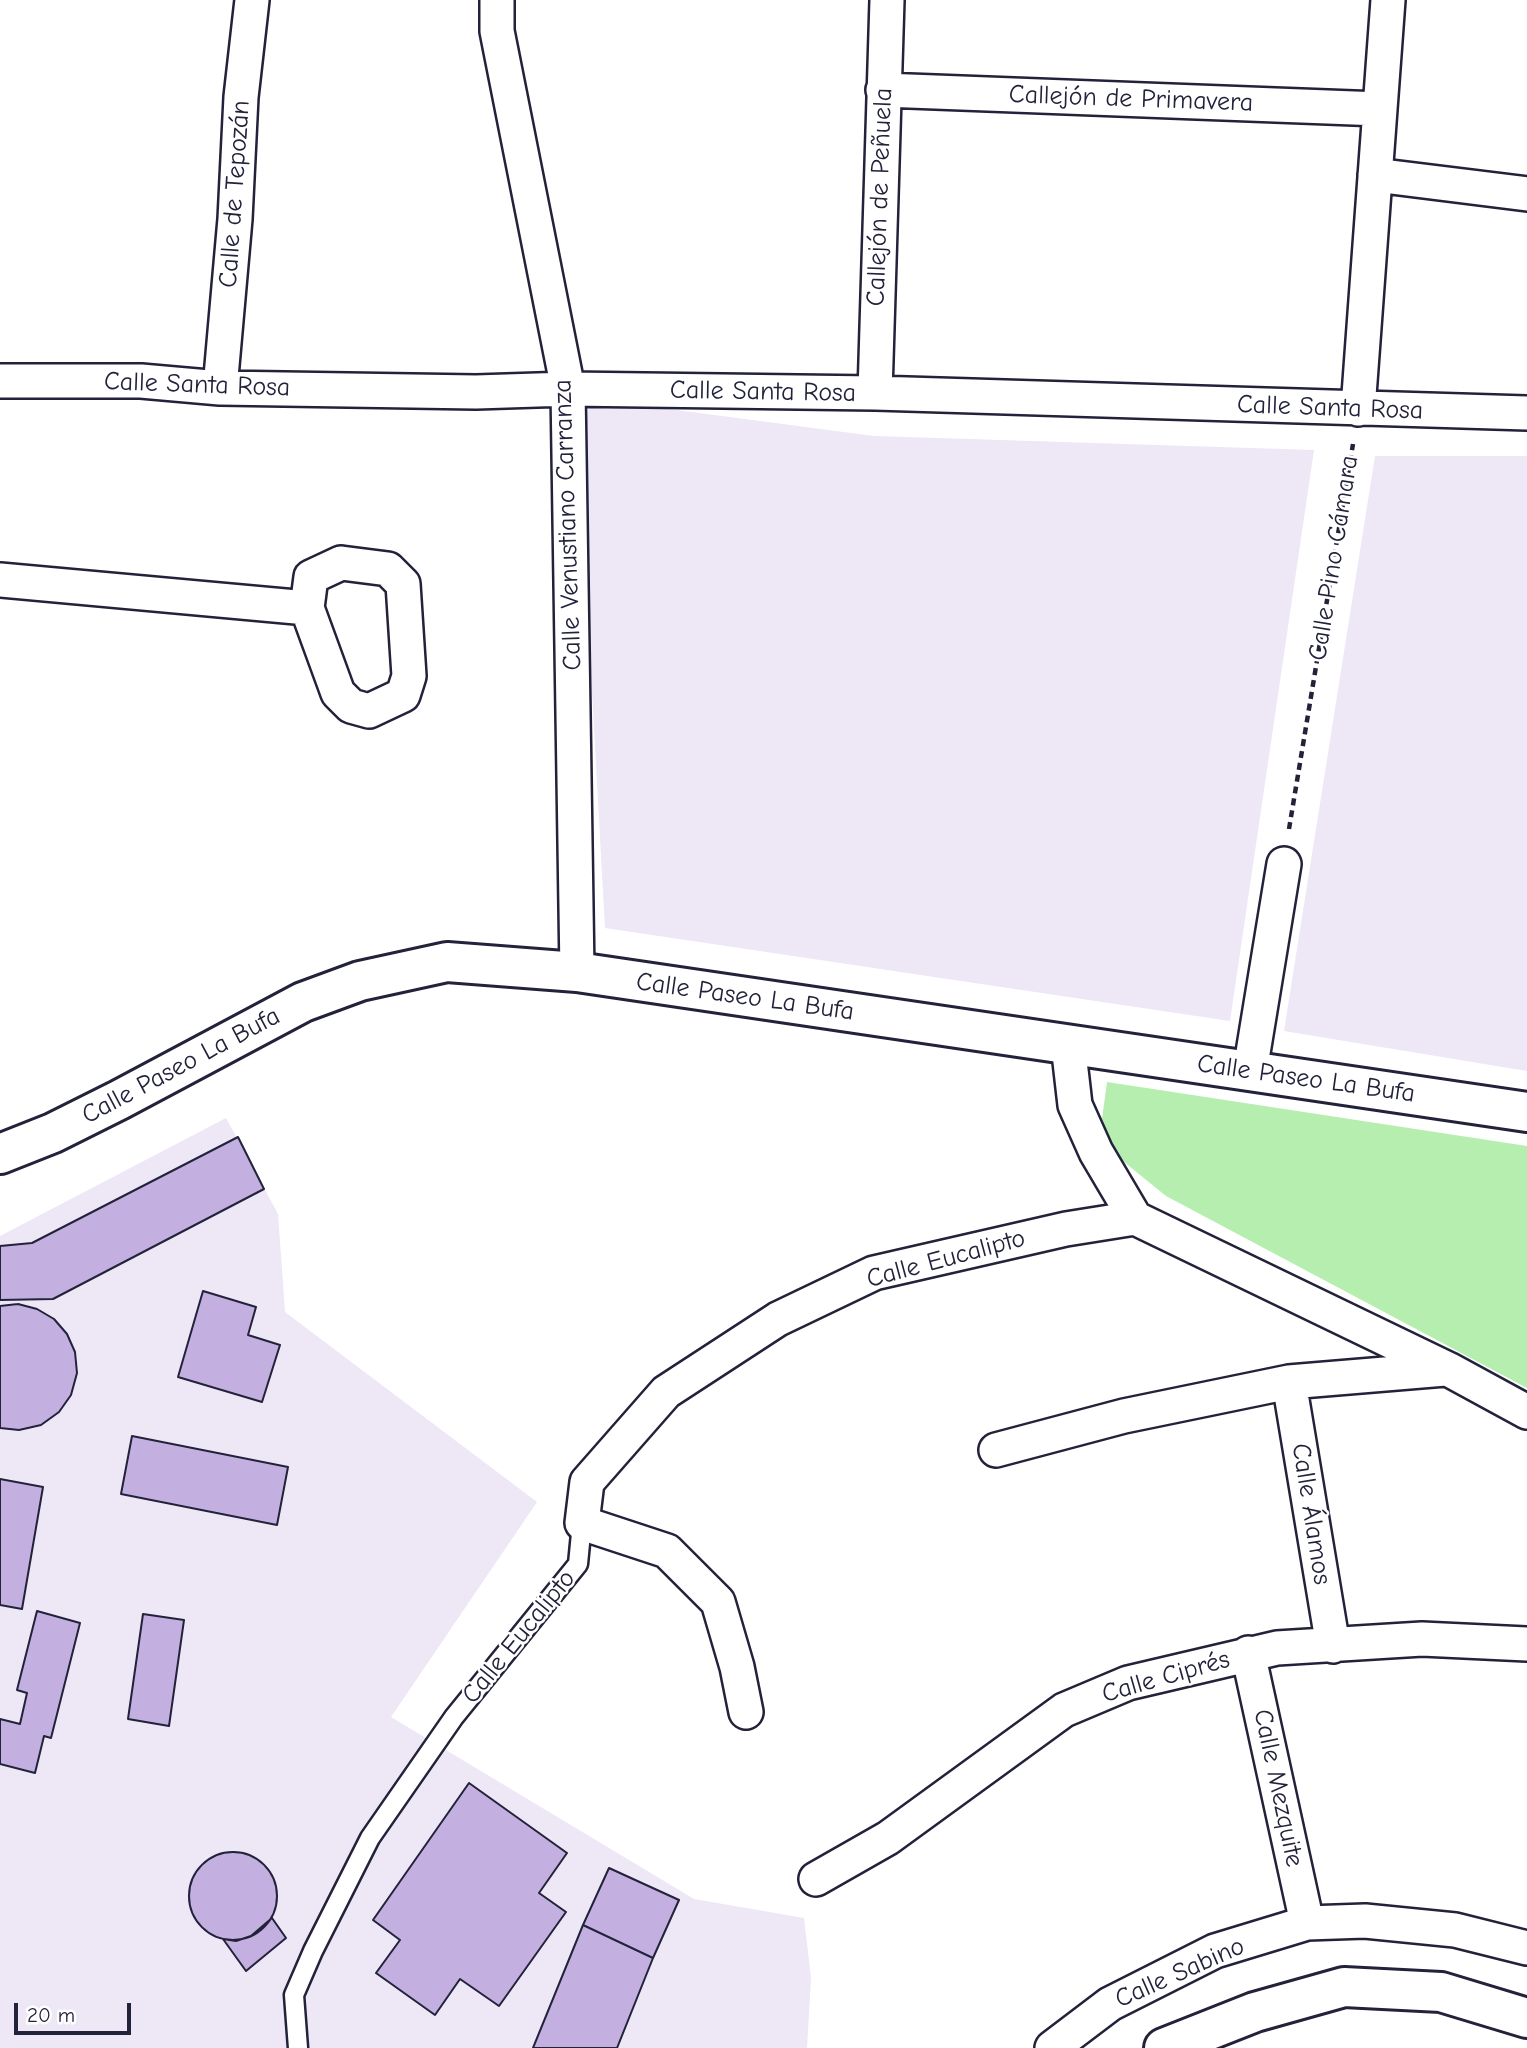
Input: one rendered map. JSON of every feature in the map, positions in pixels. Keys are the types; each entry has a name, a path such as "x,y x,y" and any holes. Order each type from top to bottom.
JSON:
{"street":[{"name":"Calle de Tepozán","path":"220,388 235,219 241,96 252,0"},
{"name":"Calle Venustiano Carranza","path":"497,0 497,32 568,389 577,972"},
{"name":"Callejón de Peñuela","path":"875,393 887,0"},
{"path":"1358,409 1388,0"},
{"name":"Callejón de Primavera","path":"883,90 1380,109"},
{"path":"1375,175 1527,194"},
{"name":"Calle Santa Rosa","path":"0,381 141,381 220,388 476,392 568,389 875,393 1527,413"},
{"path":"0,580 307,608"},
{"path":"1250,1071 1283,864"},
{"name":"Calle Paseo La Bufa","path":"0,1154 53,1133 119,1100 303,1002 360,981 447,962 577,972 1527,1112"},
{"path":"1068,1044 1075,1105 1096,1152 1135,1218 1448,1369 1527,1412"},
{"name":"Calle Eucalipto","path":"582,1523 587,1482 666,1392 778,1319 874,1273 1053,1231 1135,1218"},
{"path":"996,1450 1124,1416 1289,1382 1448,1369"},
{"name":"Calle Álamos","path":"1289,1382 1333,1646"},
{"path":"582,1523 667,1551 718,1602 737,1667 746,1712"},
{"name":"Calle Ciprés","path":"816,1879 888,1839 1063,1710 1128,1683 1248,1653 1422,1639 1527,1644"},
{"name":"Calle Mezquite","path":"1248,1653 1307,1923"},
{"name":"Calle Sabino","path":"1052,2048 1110,2004 1215,1951 1307,1923 1365,1921 1455,1930 1527,1948"},
{"path":"1164,2048 1255,2012 1344,1987 1441,1992 1527,2018"}],"lane":[{"name":"Calle Eucalipto","path":"299,2048 294,1995 370,1838 454,1717 578,1564 582,1523"}],"path":[{"name":"Calle Pino Cámara","path":"1283,864 1358,409"}],"shaded area":[{"path":"600,400 874,436 1314,450 1230,1021 605,928 577,419"},
{"path":"1375,456 1527,456 1527,1071 1284,1031"},
{"path":"226,1118 278,1214 285,1312 537,1502 391,1717 694,1899 804,1918 811,1978 807,2048 0,2048 0,1236"}],"green space":[{"path":"1107,1082 1527,1146 1527,1388 1166,1196 1118,1157 1102,1119"}],"building":[{"path":"238,1137 264,1189 53,1299 0,1300 0,1246 32,1243"},
{"path":"203,1291 256,1307 248,1335 280,1345 262,1402 178,1377"},
{"path":"18,1304 37,1309 54,1319 67,1334 75,1352 77,1373 71,1395 59,1412 41,1425 19,1430 0,1428 0,1306"},
{"path":"132,1436 288,1467 277,1525 121,1494"},
{"path":"0,1479 43,1487 22,1609 0,1605"},
{"path":"37,1611 80,1623 51,1738 44,1736 35,1773 0,1764 0,1719 20,1724 27,1693 17,1690"},
{"path":"143,1614 184,1620 169,1726 128,1719"},
{"path":"469,1783 567,1853 539,1893 566,1912 499,2006 460,1979 435,2015 376,1973 400,1940 373,1920"},
{"path":"233,1852 258,1859 270,1871 277,1896 270,1921 258,1933 233,1940 208,1933 196,1921 189,1896 196,1871 208,1859"},
{"path":"609,1868 679,1900 653,1958 583,1925"},
{"path":"272,1918 286,1938 246,1971 223,1939 236,1941 251,1936"},
{"path":"583,1925 653,1958 617,2048 533,2048"}]}
